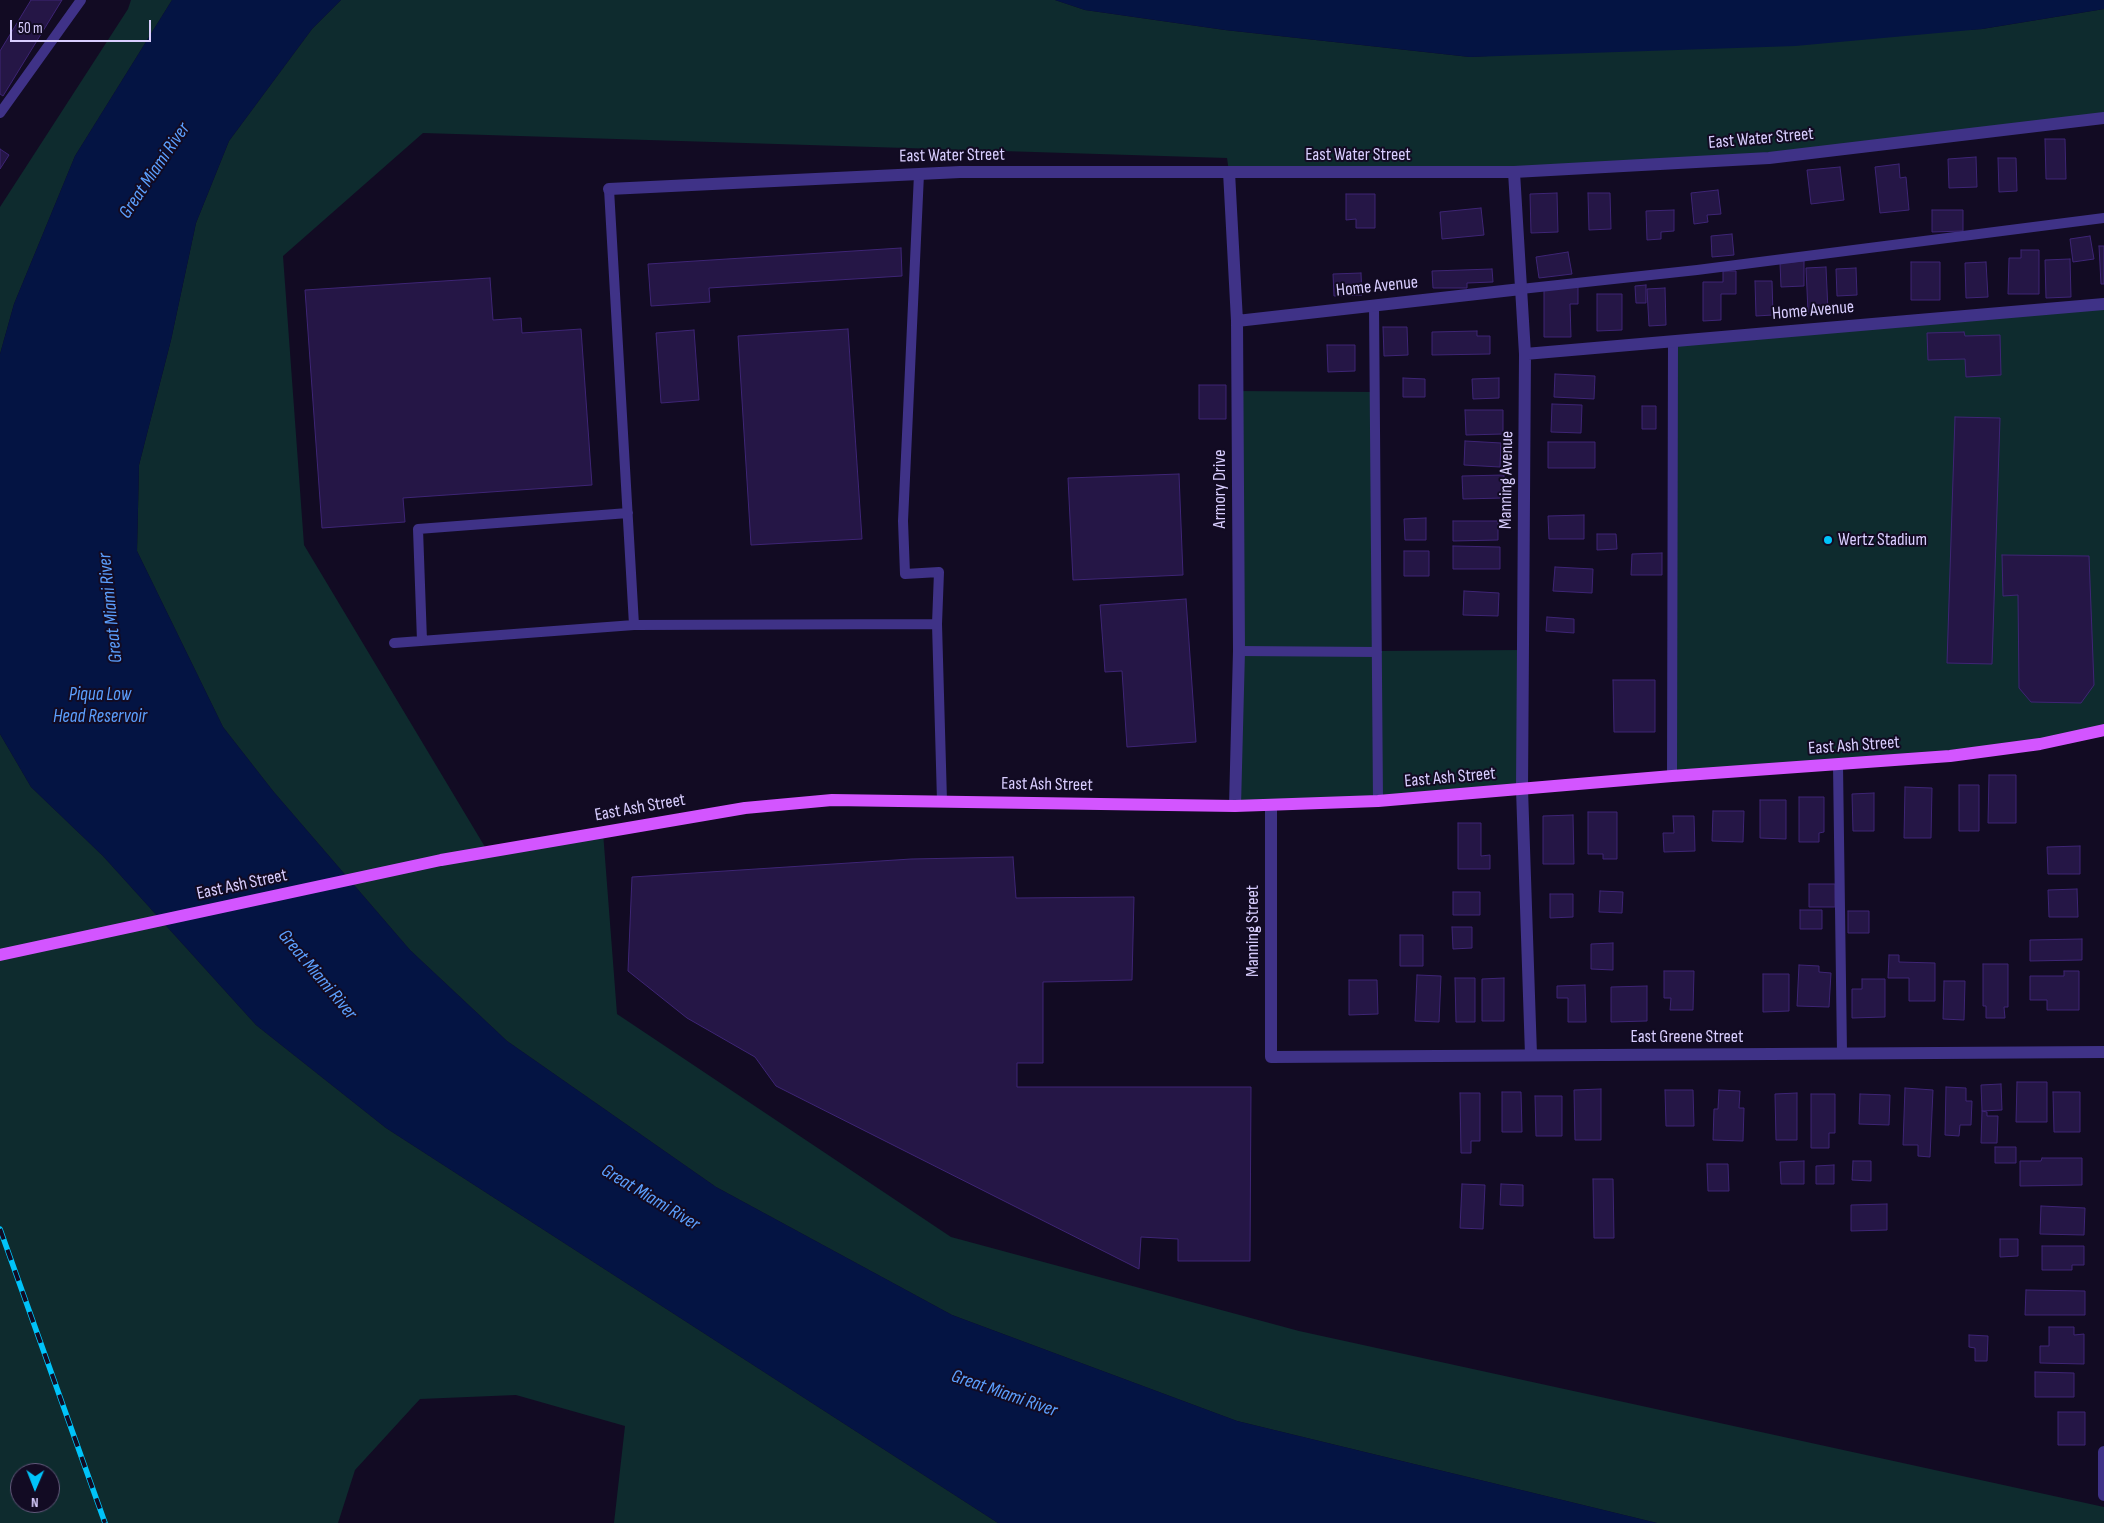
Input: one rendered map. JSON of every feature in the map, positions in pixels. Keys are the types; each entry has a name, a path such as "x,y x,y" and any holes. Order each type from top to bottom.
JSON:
{"main road":[{"name":"East Ash Street","path":"0,955 442,860 745,808 832,800 1235,806 1378,801 1672,776 1950,756 2040,744 2104,730"}],"street":[{"name":"East Water Street","path":"609,189 919,174 1514,172 1769,158 2104,118"},
{"name":"Armory Drive","path":"1228,172 1237,320 1239,650 1235,806"},
{"name":"Manning Avenue","path":"1514,172 1525,354 1522,789 1531,1055"},
{"name":"Home Avenue","path":"1237,320 1521,289"},
{"name":"Home Avenue","path":"1525,354 2104,304"},
{"name":"Manning Street","path":"1271,806 1271,1057"},
{"name":"East Greene Street","path":"1271,1057 2104,1052"},
{"path":"2104,1452 2104,1495"}],"lane":[{"path":"0,113 81,0"},
{"path":"919,174 903,521 905,574 939,572 937,624 942,801"},
{"path":"609,189 634,625"},
{"path":"1521,289 1697,270 2104,218"},
{"path":"1374,305 1378,801"},
{"path":"1672,776 1673,341"},
{"path":"422,641 418,529 628,512"},
{"path":"394,643 634,625 937,624"},
{"path":"1239,650 1377,652"},
{"path":"1838,765 1842,1053"}],"green space":[{"path":"131,0 172,0 75,156 14,304 0,354 0,207 128,9"},
{"path":"341,0 1055,0 1085,10 1225,30 1470,57 1982,29 2104,9 2104,118 1769,158 1514,172 1229,172 1227,158 423,133 283,256 304,545 488,852 603,832 617,1014 951,1237 1299,1331 2104,1507 2104,1523 1657,1523 1237,1421 952,1315 716,1187 507,1041 410,950 273,791 223,727 137,551 139,465 171,340 196,223 229,141 312,29"},
{"path":"2104,304 2104,730 2040,744 1672,776 1673,341"},
{"path":"1237,391 1375,392 1377,651 1522,650 1522,789 1235,806"},
{"path":"0,734 31,787 103,856 256,1025 386,1128 998,1523 614,1523 625,1426 516,1395 420,1399 355,1470 338,1523 0,1523"}],"water":[{"path":"172,0 341,0 312,29 229,141 196,223 171,340 139,465 137,551 223,727 273,791 410,950 507,1041 716,1187 952,1315 1237,1421 1657,1523 998,1523 386,1128 256,1025 103,856 31,787 0,734 0,354 14,304 75,156"},
{"path":"1055,0 2104,0 2104,9 1982,29 1795,46 1470,57 1225,30 1085,10"}],"building":[{"path":"31,0 62,0 3,96 0,94 0,51"},
{"path":"2045,139 2065,139 2066,179 2046,179"},
{"path":"0,149 9,155 0,169"},
{"path":"1976,157 1977,187 1949,188 1948,159"},
{"path":"1998,158 2016,158 2017,191 1999,192"},
{"path":"1899,164 1900,178 1906,177 1909,210 1880,213 1875,167"},
{"path":"1840,167 1844,200 1811,204 1807,170"},
{"path":"1718,190 1721,214 1707,215 1708,222 1694,224 1691,193"},
{"path":"1557,193 1558,232 1531,233 1530,194"},
{"path":"1588,193 1610,193 1611,229 1589,230"},
{"path":"1346,194 1375,194 1375,228 1356,228 1356,219 1346,220"},
{"path":"1481,208 1484,235 1442,239 1440,212"},
{"path":"1674,210 1674,231 1661,232 1661,239 1647,240 1646,211"},
{"path":"1932,210 1963,210 1963,231 1932,232"},
{"path":"1732,234 1734,255 1712,257 1711,236"},
{"path":"2090,236 2094,259 2073,262 2070,239"},
{"path":"2099,246 2104,246 2104,284 2101,284"},
{"path":"901,248 902,276 709,288 710,302 651,306 648,264"},
{"path":"2021,250 2039,250 2039,294 2008,294 2009,258 2021,258"},
{"path":"1568,252 1572,274 1539,278 1536,257"},
{"path":"2070,259 2071,297 2046,298 2045,260"},
{"path":"1804,261 1804,286 1781,287 1780,263"},
{"path":"1911,262 1940,262 1940,300 1911,300"},
{"path":"1986,262 1988,297 1966,298 1965,263"},
{"path":"1826,267 1828,311 1808,312 1806,268"},
{"path":"1856,268 1857,295 1837,296 1836,269"},
{"path":"1492,269 1493,282 1467,283 1467,288 1433,288 1432,271"},
{"path":"1723,271 1736,271 1736,294 1721,294 1721,320 1703,321 1703,282 1723,282"},
{"path":"1361,273 1362,295 1334,296 1333,274"},
{"path":"490,278 493,320 521,318 522,333 581,329 592,485 403,498 405,522 322,528 305,290"},
{"path":"1755,281 1772,281 1773,315 1756,316"},
{"path":"1544,285 1578,285 1578,304 1570,304 1571,337 1544,337"},
{"path":"1646,285 1646,303 1636,303 1635,286"},
{"path":"1665,288 1666,325 1649,326 1647,289"},
{"path":"1597,294 1622,294 1622,330 1597,331"},
{"path":"1383,327 1407,327 1408,355 1384,356"},
{"path":"848,329 862,539 751,545 738,336"},
{"path":"694,330 699,400 661,403 656,333"},
{"path":"1477,331 1477,336 1490,336 1490,354 1432,355 1432,332"},
{"path":"1964,332 1965,336 2000,335 2001,375 1966,377 1965,359 1928,360 1927,333"},
{"path":"1327,345 1355,345 1355,371 1328,372"},
{"path":"1555,374 1595,376 1594,399 1554,397"},
{"path":"1403,378 1425,379 1425,397 1403,397"},
{"path":"1499,378 1499,398 1473,399 1472,379"},
{"path":"1199,385 1226,385 1226,419 1199,419"},
{"path":"1552,404 1582,405 1581,433 1551,432"},
{"path":"1642,406 1656,406 1656,429 1642,429"},
{"path":"1465,410 1503,410 1503,434 1466,435"},
{"path":"1955,417 2000,418 1992,664 1947,663"},
{"path":"1465,441 1501,443 1500,467 1464,465"},
{"path":"1548,442 1595,442 1595,468 1548,468"},
{"path":"1179,474 1183,575 1073,580 1068,478"},
{"path":"1504,475 1504,498 1463,499 1462,476"},
{"path":"1584,515 1584,539 1549,539 1548,516"},
{"path":"1426,518 1426,540 1405,540 1404,519"},
{"path":"1453,521 1498,521 1498,540 1453,541"},
{"path":"1597,534 1616,534 1617,549 1597,550"},
{"path":"1453,546 1500,547 1500,569 1453,569"},
{"path":"1404,551 1429,551 1429,576 1404,576"},
{"path":"1662,553 1662,575 1631,575 1632,554"},
{"path":"2002,555 2089,556 2094,685 2081,703 2031,702 2019,688 2018,595 2003,596"},
{"path":"1555,567 1593,569 1592,593 1553,591"},
{"path":"1464,591 1499,593 1498,616 1463,615"},
{"path":"1186,599 1196,742 1127,747 1122,671 1105,672 1100,605"},
{"path":"1547,617 1574,619 1574,633 1546,631"},
{"path":"1613,680 1655,680 1655,732 1614,732"},
{"path":"1989,775 2016,775 2016,823 1988,823"},
{"path":"1959,785 1979,785 1979,831 1959,831"},
{"path":"1905,787 1932,788 1931,838 1904,838"},
{"path":"1874,793 1874,831 1853,831 1852,794"},
{"path":"1799,797 1824,797 1824,832 1819,833 1819,842 1799,842"},
{"path":"1760,800 1786,800 1786,839 1760,838"},
{"path":"1713,811 1744,811 1743,842 1712,841"},
{"path":"1588,812 1617,812 1617,859 1603,859 1603,854 1588,854"},
{"path":"1573,815 1574,864 1543,864 1543,816"},
{"path":"1673,816 1694,816 1695,851 1664,852 1663,833 1674,833"},
{"path":"1458,823 1481,823 1481,856 1490,855 1490,869 1458,869"},
{"path":"2080,846 2080,874 2048,874 2047,847"},
{"path":"1013,857 1016,898 1134,897 1132,980 1043,982 1043,1063 1017,1063 1017,1087 1251,1087 1250,1261 1178,1261 1178,1239 1141,1237 1139,1269 776,1086 755,1057 687,1018 628,971 632,877 911,859"},
{"path":"1809,884 1835,884 1835,907 1809,907"},
{"path":"2077,889 2078,917 2049,917 2048,890"},
{"path":"1600,891 1623,892 1622,913 1599,912"},
{"path":"1453,892 1480,892 1480,915 1453,915"},
{"path":"1550,894 1573,894 1573,917 1550,918"},
{"path":"1800,910 1822,910 1822,929 1800,929"},
{"path":"1848,911 1869,911 1869,933 1848,933"},
{"path":"1452,927 1472,927 1472,948 1453,949"},
{"path":"1400,935 1423,935 1423,966 1400,966"},
{"path":"2082,939 2082,960 2030,961 2030,940"},
{"path":"1613,943 1613,970 1591,969 1591,944"},
{"path":"1889,955 1899,955 1899,962 1935,963 1935,1001 1909,1001 1909,978 1888,978"},
{"path":"1983,964 2008,964 2008,1007 2004,1007 2005,1018 1986,1018 1986,1006 1983,1006"},
{"path":"1799,965 1819,966 1819,972 1831,973 1829,1007 1797,1006"},
{"path":"1664,971 1694,971 1693,1010 1670,1010 1671,998 1664,998"},
{"path":"2064,971 2079,971 2079,1010 2047,1010 2047,1000 2030,1000 2030,976 2064,976"},
{"path":"1763,974 1789,974 1789,1011 1763,1012"},
{"path":"1417,975 1441,976 1439,1022 1415,1021"},
{"path":"1455,978 1475,978 1475,1022 1456,1022"},
{"path":"1504,978 1504,1021 1482,1021 1482,979"},
{"path":"1862,979 1885,979 1885,1017 1852,1018 1852,989 1862,989"},
{"path":"1349,980 1377,980 1378,1014 1349,1015"},
{"path":"1944,981 1965,981 1964,1020 1943,1019"},
{"path":"1585,985 1586,1022 1568,1022 1568,998 1557,998 1557,986"},
{"path":"1647,986 1647,1021 1611,1022 1611,987"},
{"path":"2017,1082 2047,1082 2047,1122 2016,1122"},
{"path":"2001,1084 2002,1110 1982,1111 1981,1085"},
{"path":"1946,1087 1966,1088 1966,1101 1972,1101 1971,1125 1960,1125 1959,1136 1945,1135"},
{"path":"1905,1088 1933,1090 1930,1157 1918,1156 1918,1145 1903,1145"},
{"path":"1601,1089 1601,1140 1575,1140 1574,1090"},
{"path":"1665,1090 1693,1090 1694,1126 1666,1126"},
{"path":"1719,1090 1740,1091 1739,1108 1744,1108 1743,1141 1713,1140 1714,1109 1718,1109"},
{"path":"1502,1092 1521,1092 1522,1132 1502,1132"},
{"path":"2053,1092 2080,1092 2080,1132 2054,1132"},
{"path":"1460,1093 1480,1093 1480,1141 1471,1141 1471,1153 1461,1153"},
{"path":"1797,1093 1797,1140 1776,1140 1775,1094"},
{"path":"1811,1094 1835,1094 1835,1133 1829,1133 1829,1148 1811,1148"},
{"path":"1860,1094 1890,1095 1889,1125 1859,1124"},
{"path":"1535,1096 1562,1096 1562,1136 1536,1136"},
{"path":"1982,1111 1987,1112 1987,1116 1998,1116 1997,1143 1981,1143"},
{"path":"1995,1147 2016,1147 2016,1163 1995,1163"},
{"path":"2042,1158 2082,1158 2082,1185 2020,1186 2020,1161 2041,1161"},
{"path":"1804,1161 1804,1184 1781,1184 1780,1162"},
{"path":"1853,1161 1871,1161 1871,1181 1852,1180"},
{"path":"1707,1164 1728,1164 1729,1191 1708,1191"},
{"path":"1834,1165 1834,1184 1816,1184 1816,1166"},
{"path":"1593,1179 1613,1179 1614,1238 1594,1238"},
{"path":"1462,1184 1485,1185 1483,1229 1460,1228"},
{"path":"1501,1184 1523,1185 1523,1206 1500,1205"},
{"path":"1887,1204 1887,1230 1851,1231 1851,1205"},
{"path":"2041,1206 2085,1208 2084,1235 2040,1234"},
{"path":"2000,1239 2018,1239 2018,1256 2000,1257"},
{"path":"2042,1246 2084,1246 2084,1265 2072,1265 2072,1270 2042,1270"},
{"path":"2026,1290 2085,1291 2085,1315 2025,1315"},
{"path":"2049,1327 2074,1327 2074,1335 2084,1334 2084,1364 2040,1363 2040,1346 2049,1346"},
{"path":"1969,1335 1988,1336 1987,1361 1975,1361 1975,1348 1969,1347"},
{"path":"2035,1372 2074,1373 2074,1397 2035,1397"},
{"path":"2058,1412 2085,1412 2085,1445 2058,1445"}],"railway":[{"path":"0,1229 105,1523"}],"place":[{"name":"Wertz Stadium","path":"1828,540"}],"water label":[{"name":"Great Miami River","path":"155,171"},
{"name":"Great Miami River","path":"111,608"},
{"name":"Piqua Low Head Reservoir","path":"100,706"},
{"name":"Great Miami River","path":"317,975"},
{"name":"Great Miami River","path":"650,1198"},
{"name":"Great Miami River","path":"1004,1394"}]}
